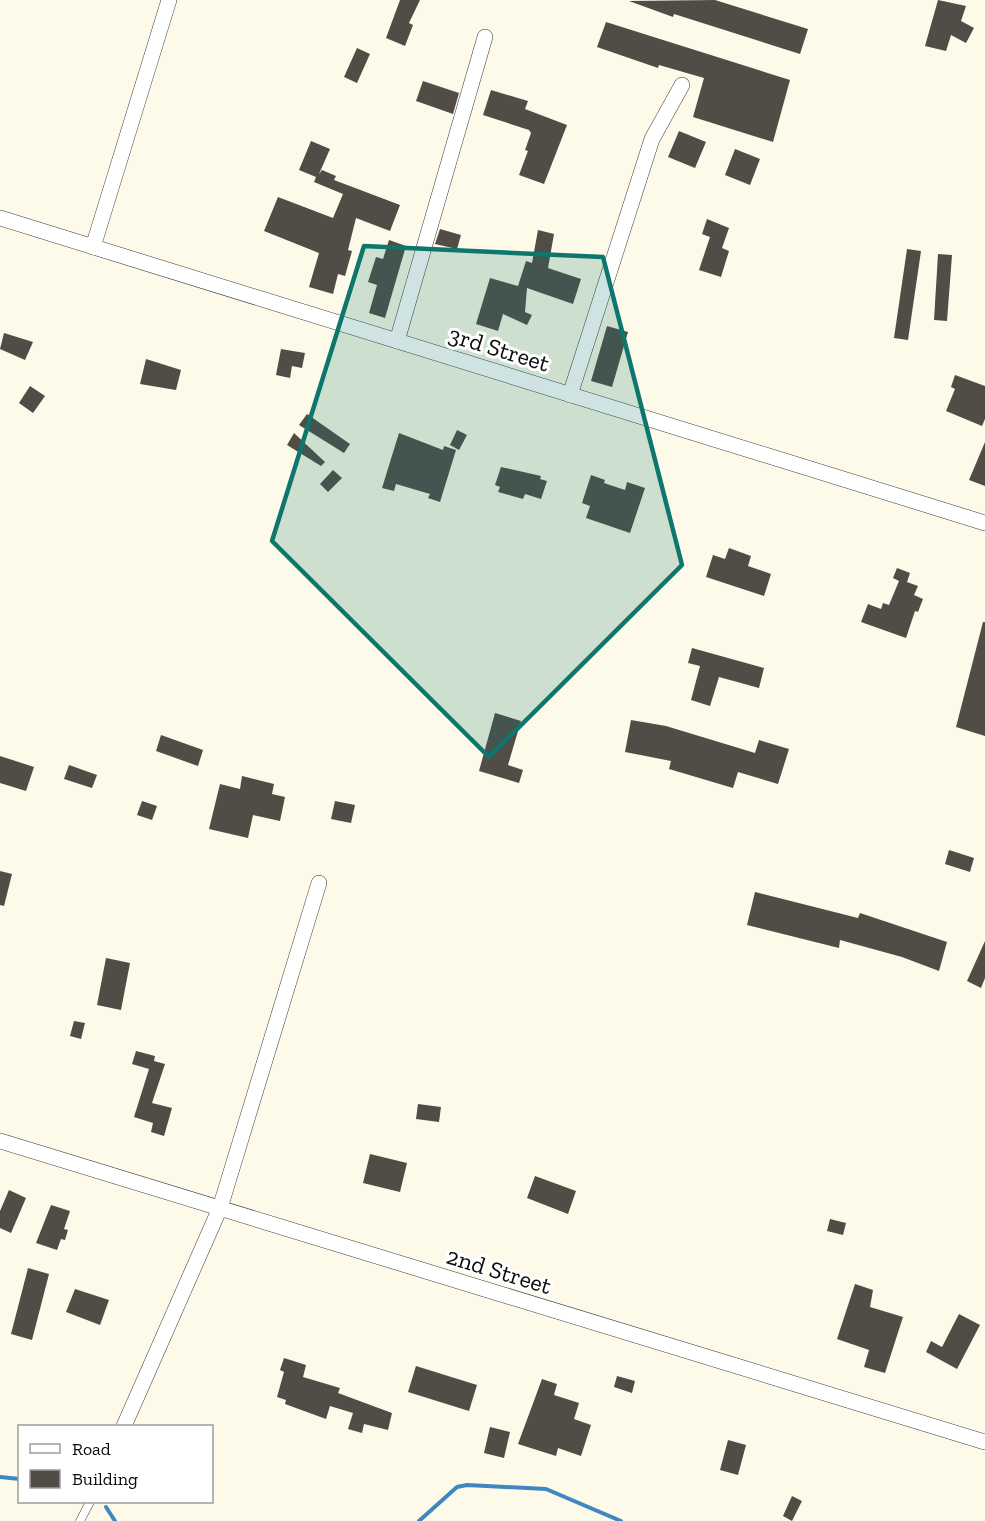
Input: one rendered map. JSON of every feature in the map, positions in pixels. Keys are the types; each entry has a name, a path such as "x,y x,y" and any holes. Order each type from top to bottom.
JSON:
{"street":[{"path":"93,247 169,0"},
{"path":"397,341 485,37"},
{"path":"570,395 652,139 682,85"},
{"name":"3rd Street","path":"0,218 985,523"},
{"path":"124,1425 220,1208 319,883"},
{"name":"2nd Street","path":"0,1141 985,1442"}],"lane":[{"path":"80,1521 89,1503"}],"highlighted area":[{"path":"364,246 603,257 682,565 489,757 272,541"}],"building":[{"path":"400,0 420,0 409,23 413,25 405,46 386,38"},
{"path":"715,0 808,29 800,54 674,14 673,17 629,1"},
{"path":"938,0 966,6 961,21 974,28 966,43 951,35 946,51 925,46"},
{"path":"606,22 790,80 773,142 693,117 704,78 659,65 658,68 597,47"},
{"path":"357,48 370,54 357,83 344,77"},
{"path":"423,81 459,93 453,114 416,101"},
{"path":"491,90 528,101 525,109 567,125 544,184 519,175 528,151 525,150 531,133 529,130 483,115"},
{"path":"679,131 706,142 695,168 668,157"},
{"path":"311,141 330,149 319,174 322,170 336,176 334,180 400,205 390,231 356,218 348,250 352,251 345,276 338,274 333,294 309,287 319,253 264,231 278,197 333,218 343,194 314,182 316,177 299,170"},
{"path":"735,149 760,159 750,185 725,175"},
{"path":"707,219 729,228 722,248 729,251 721,277 699,270 710,237 702,234"},
{"path":"440,229 461,235 457,249 435,244"},
{"path":"538,230 554,234 548,268 581,279 573,304 527,288 525,312 532,315 527,325 503,314 498,331 476,324 490,278 518,286 526,261 532,263"},
{"path":"389,240 406,246 385,318 369,313 377,285 368,282 376,257 383,259"},
{"path":"907,249 921,251 908,340 894,338"},
{"path":"938,254 952,255 947,321 934,320"},
{"path":"607,326 628,332 612,387 591,381"},
{"path":"4,333 33,342 25,360 0,349"},
{"path":"281,349 305,353 302,368 292,366 290,378 276,375"},
{"path":"146,359 181,370 176,390 140,384"},
{"path":"955,375 985,386 985,419 982,426 946,411 955,389 951,387"},
{"path":"30,386 45,396 33,413 19,403"},
{"path":"307,414 350,444 344,453 299,425"},
{"path":"457,430 467,435 459,450 450,445"},
{"path":"294,433 325,462 321,466 287,445"},
{"path":"399,433 443,450 444,446 456,450 440,502 428,498 430,494 396,484 394,491 382,488"},
{"path":"985,442 985,486 969,480"},
{"path":"501,467 541,476 540,479 547,481 541,499 525,494 523,499 498,492 500,487 495,485"},
{"path":"333,470 342,478 328,492 320,484"},
{"path":"591,475 605,480 604,483 625,490 627,482 645,488 630,533 586,518 590,506 582,503"},
{"path":"729,548 751,556 748,566 771,574 764,596 706,577 713,555 725,559"},
{"path":"897,568 910,573 907,582 918,586 914,595 923,599 918,612 915,611 906,638 861,622 868,604 881,609 883,603 889,605 899,581 893,578"},
{"path":"983,622 985,622 985,736 956,727"},
{"path":"692,648 764,668 759,688 719,677 710,706 691,700 700,666 688,663"},
{"path":"495,713 521,721 508,765 523,770 519,783 479,771"},
{"path":"631,720 666,726 755,753 759,740 789,749 778,784 738,772 733,788 669,769 671,761 625,752"},
{"path":"161,735 203,750 198,766 156,751"},
{"path":"0,756 34,767 26,791 0,783"},
{"path":"69,765 97,775 92,788 64,779"},
{"path":"242,776 274,784 272,794 285,797 280,821 253,815 248,838 209,829 220,784 240,789"},
{"path":"142,801 157,806 152,820 137,815"},
{"path":"335,801 355,805 351,823 331,819"},
{"path":"949,850 974,858 970,872 945,864"},
{"path":"0,871 12,874 4,906 0,905"},
{"path":"755,892 858,918 860,913 947,942 939,971 902,957 840,940 839,948 747,925"},
{"path":"985,941 985,978 981,988 967,981"},
{"path":"106,958 130,963 121,1010 97,1005"},
{"path":"74,1021 85,1023 81,1039 70,1036"},
{"path":"136,1051 155,1056 154,1061 165,1064 152,1103 172,1108 164,1136 151,1132 153,1123 134,1117 149,1069 132,1064"},
{"path":"418,1104 441,1107 439,1122 416,1119"},
{"path":"370,1154 407,1163 400,1192 363,1183"},
{"path":"535,1176 576,1191 568,1214 527,1198"},
{"path":"9,1190 26,1198 11,1233 0,1228 0,1211"},
{"path":"51,1205 70,1211 64,1229 68,1230 65,1240 61,1239 57,1250 36,1243"},
{"path":"830,1219 846,1223 843,1235 827,1231"},
{"path":"28,1268 49,1274 32,1340 11,1334"},
{"path":"855,1284 873,1290 870,1307 903,1317 885,1373 864,1367 869,1350 837,1339"},
{"path":"75,1289 109,1300 100,1325 66,1312"},
{"path":"959,1314 980,1325 957,1369 926,1352 931,1341 942,1347"},
{"path":"284,1358 306,1365 303,1377 340,1388 338,1393 392,1413 388,1430 364,1424 362,1433 348,1429 353,1413 330,1406 326,1419 285,1404 286,1400 277,1397 284,1372 280,1370"},
{"path":"416,1366 477,1385 469,1411 408,1392"},
{"path":"617,1376 635,1381 632,1393 614,1387"},
{"path":"542,1379 557,1384 554,1395 579,1403 574,1419 591,1425 581,1456 558,1448 556,1456 518,1444"},
{"path":"490,1427 510,1432 504,1458 484,1453"},
{"path":"728,1440 746,1445 738,1475 720,1470"},
{"path":"792,1496 802,1501 792,1521 783,1516"}],"waterway":[{"path":"0,1477 18,1479"},
{"path":"419,1521 457,1487 467,1485 546,1489 621,1521"},
{"path":"106,1507 115,1521"}]}
